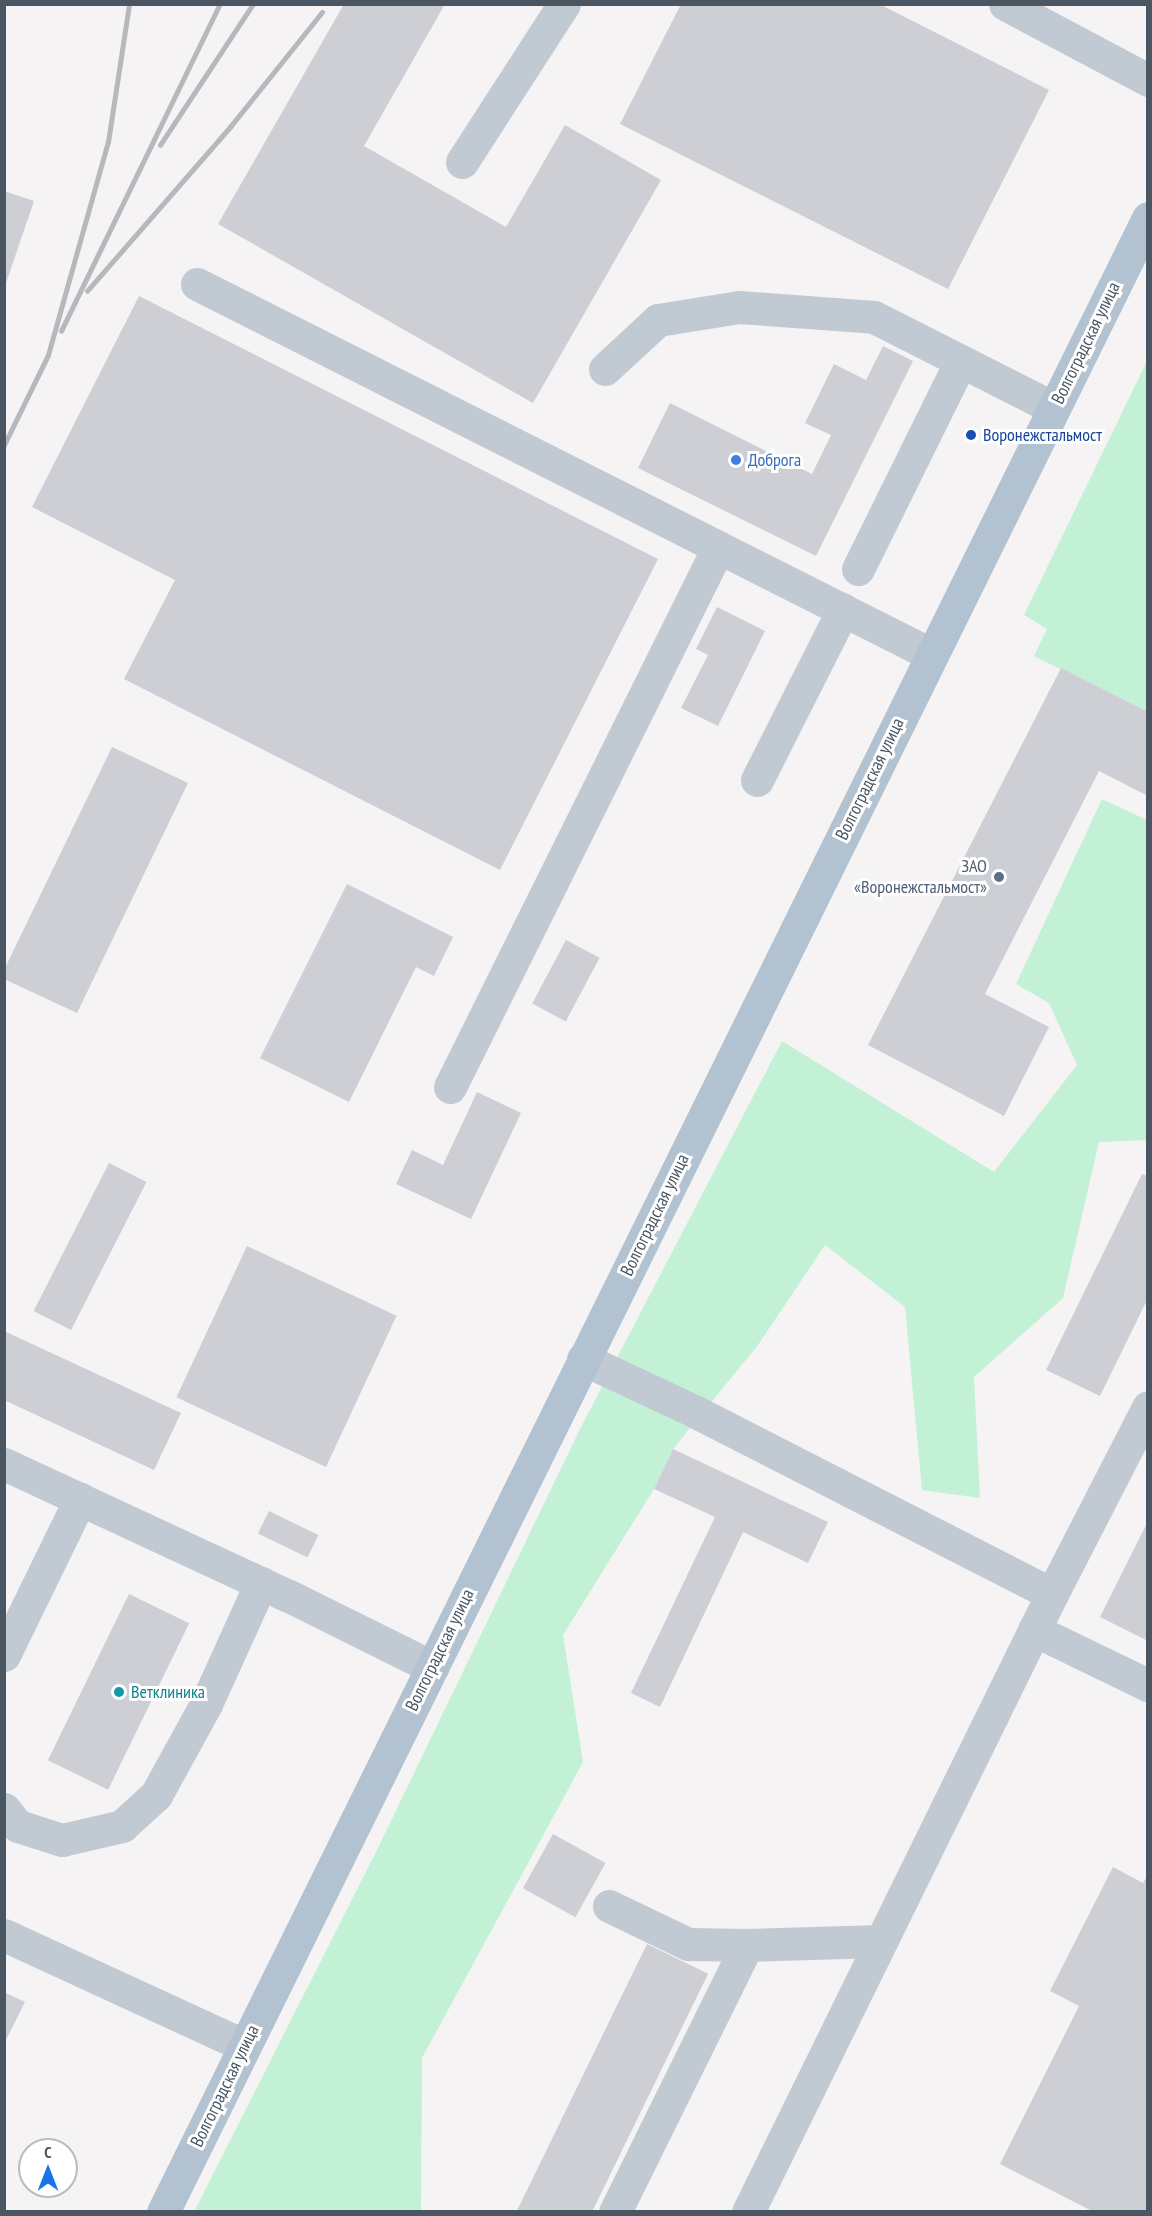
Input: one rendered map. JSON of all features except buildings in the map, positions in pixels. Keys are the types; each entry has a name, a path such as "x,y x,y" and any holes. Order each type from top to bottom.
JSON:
{"main road":[{"name":"Волгоградская улица","path":"163,2211 1148,218"}],"lane":[{"path":"462,162 564,4"},
{"path":"1005,4 1148,80"},
{"path":"197,284 932,655"},
{"path":"605,369 658,321 739,307 874,317 1053,408"},
{"path":"858,569 961,361"},
{"path":"450,1087 718,548"},
{"path":"757,780 843,610"},
{"path":"584,1359 694,1411 1052,1594"},
{"path":"748,2211 1034,1630 1148,1407"},
{"path":"4,1464 261,1583 432,1667"},
{"path":"4,1655 80,1499"},
{"path":"4,1809 18,1826 62,1840 122,1826 156,1795 206,1704 261,1583"},
{"path":"1034,1630 1148,1685"},
{"path":"609,1906 688,1944 747,1946 881,1941"},
{"path":"4,1935 245,2046"},
{"path":"615,2211 747,1946"}],"green space":[{"path":"1147,361 1147,712 1034,656 1047,629 1024,615"},
{"path":"1102,799 1147,820 1147,1140 1099,1142 1063,1298 974,1377 980,1498 922,1490 905,1307 825,1245 758,1345 673,1449 654,1489 563,1635 583,1762 422,2058 421,2211 194,2212 377,1850 580,1429 782,1041 994,1172 1077,1065 1049,1003 1016,984"}],"railway":[{"path":"4,445 48,355 108,142 129,4"},
{"path":"61,331 220,4"},
{"path":"160,145 253,4"},
{"path":"87,291 230,127 322,12"}],"place":[{"name":"Воронежстальмост","path":"971,435"},
{"name":"Доброга","path":"736,460"},
{"name":"ЗАО «Воронежстальмост»","path":"999,877"},
{"name":"Ветклиника","path":"119,1692"}]}
